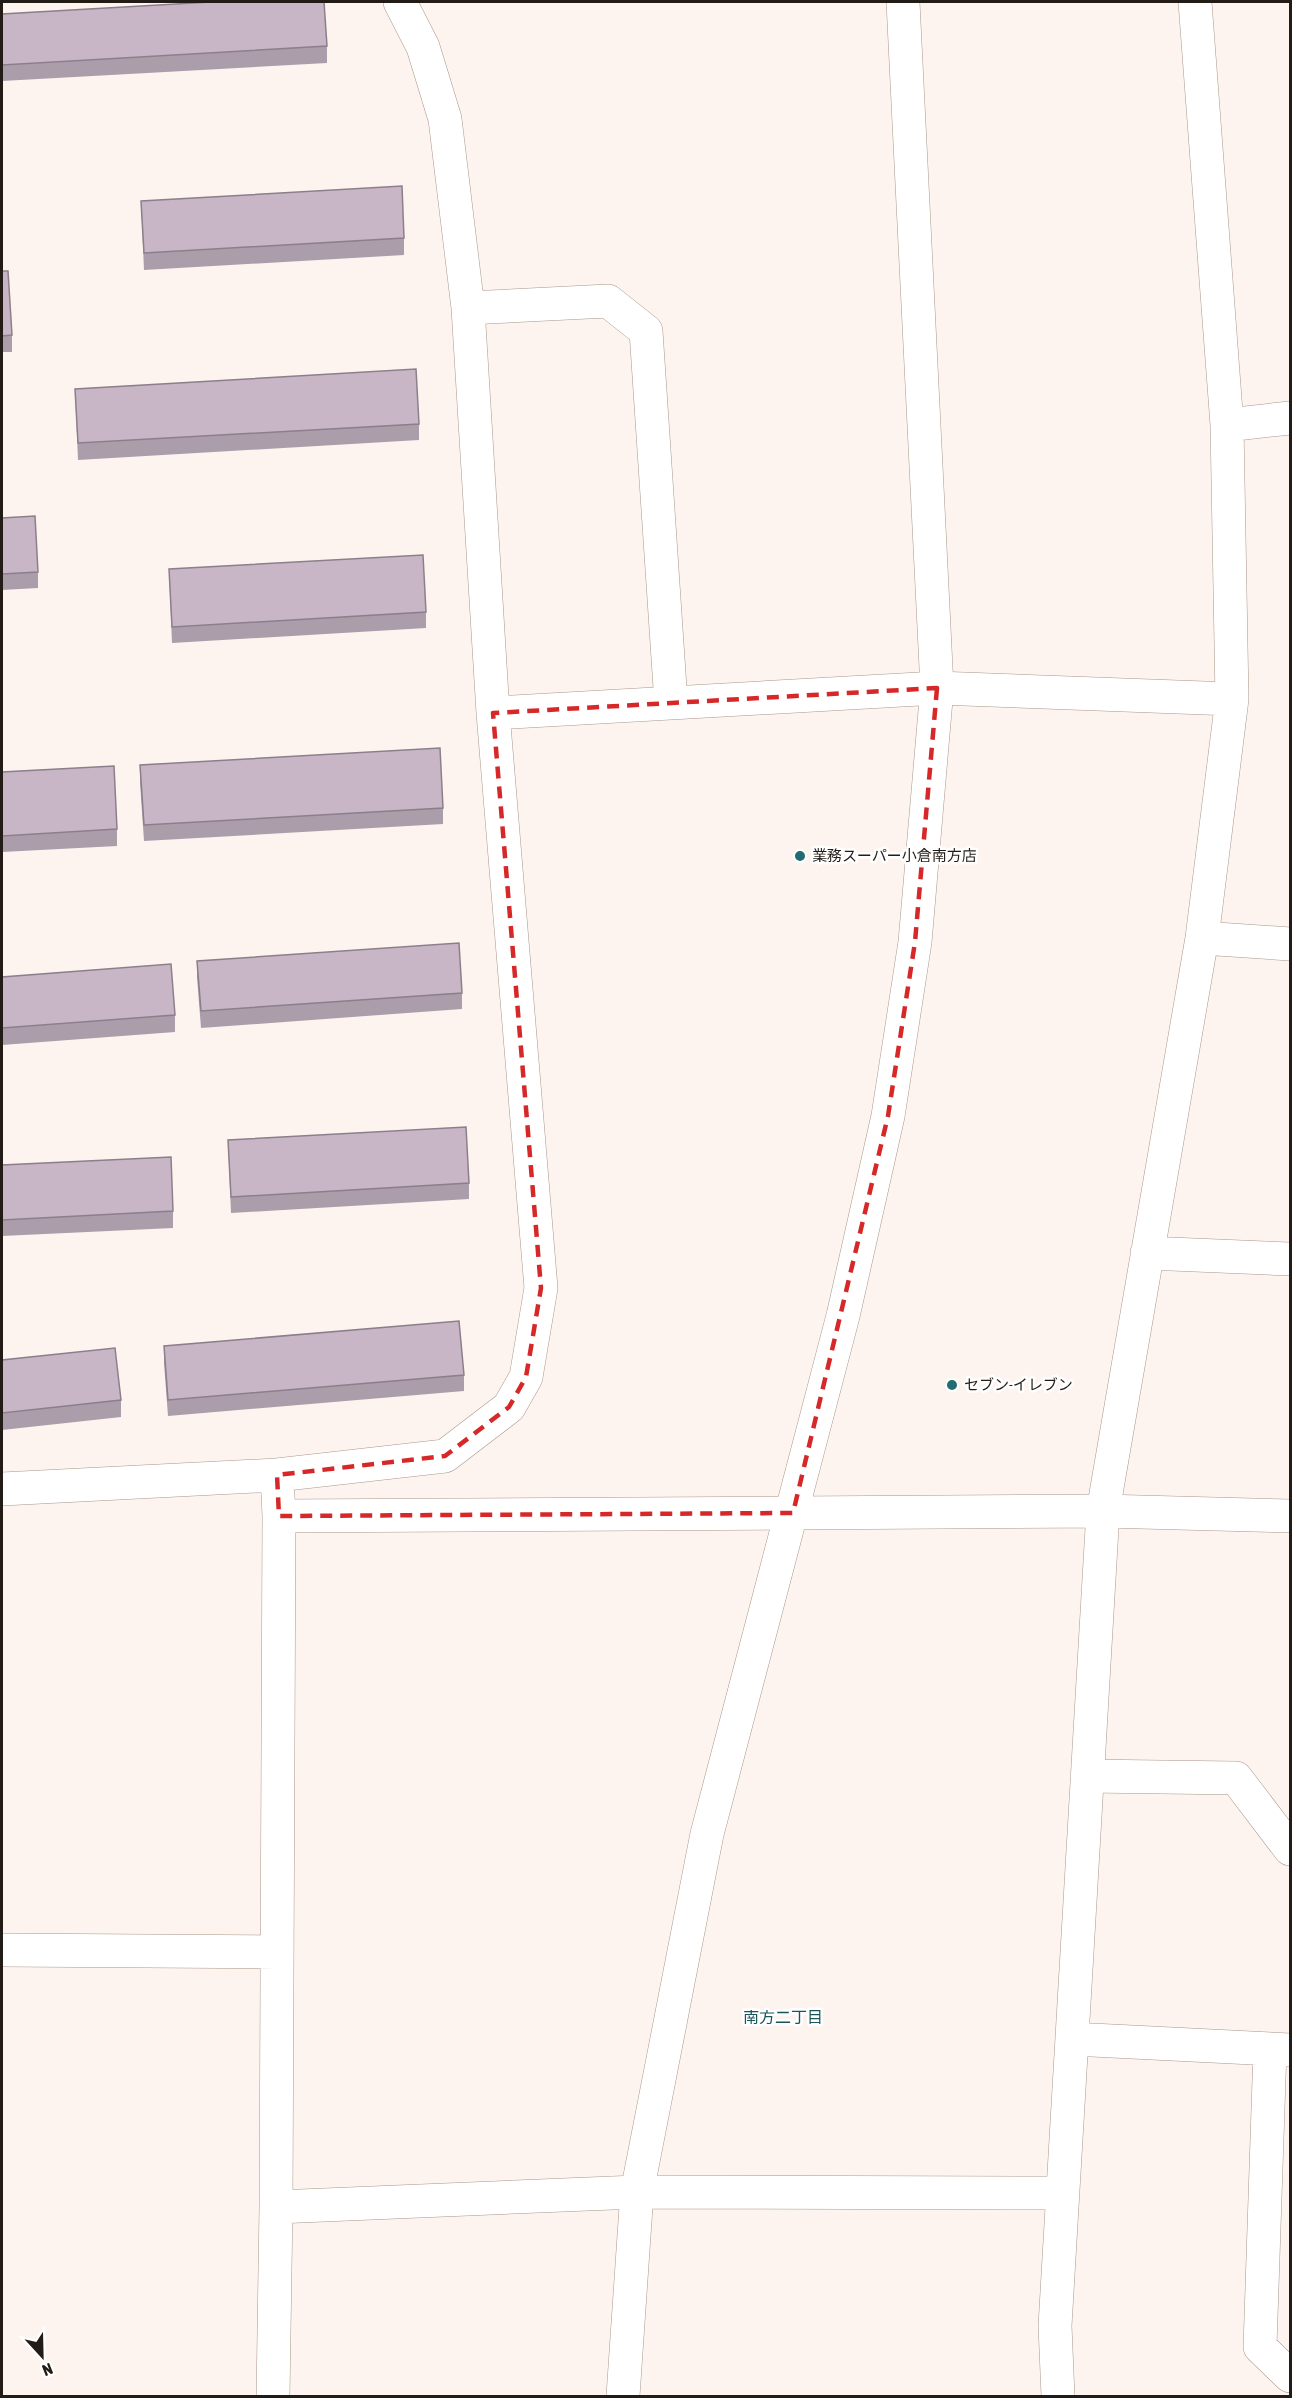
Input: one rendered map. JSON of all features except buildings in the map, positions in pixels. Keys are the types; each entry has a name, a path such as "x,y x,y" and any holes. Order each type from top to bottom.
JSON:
{"street":[{"path":"2,1489 277,1474 445,1456 509,1407 526,1377 541,1288 494,713 468,308 445,120 423,47 400,2"},
{"path":"623,2397 637,2192 707,1834 843,1316 888,1116 915,942 937,688 903,2"},
{"path":"1058,2397 1056,2326 1103,1510 1202,938 1233,699 1227,424 1195,2"},
{"path":"468,308 608,301 646,331 670,703"},
{"path":"1227,424 1290,418"},
{"path":"494,713 937,688 1233,699"},
{"path":"1202,938 1290,944"},
{"path":"1147,1253 1290,1259"},
{"path":"273,2397 279,1516 277,1474"},
{"path":"279,1516 1103,1510 1290,1516"},
{"path":"1087,1776 1236,1778 1290,1849"},
{"path":"2,1950 277,1952"},
{"path":"1072,2039 1280,2049 1260,2347 1290,2376"},
{"path":"276,2207 637,2192 1063,2193"}],"highlighted area":[{"path":"937,688 915,942 888,1116 793,1513 279,1516 277,1475 445,1456 509,1407 526,1377 541,1288 493,713"}],"place":[{"name":"業務スーパー小倉南方店","path":"800,856"},
{"name":"セブン-イレブン","path":"952,1385"}],"district":[{"name":"南方二丁目","path":"783,2017"}]}
